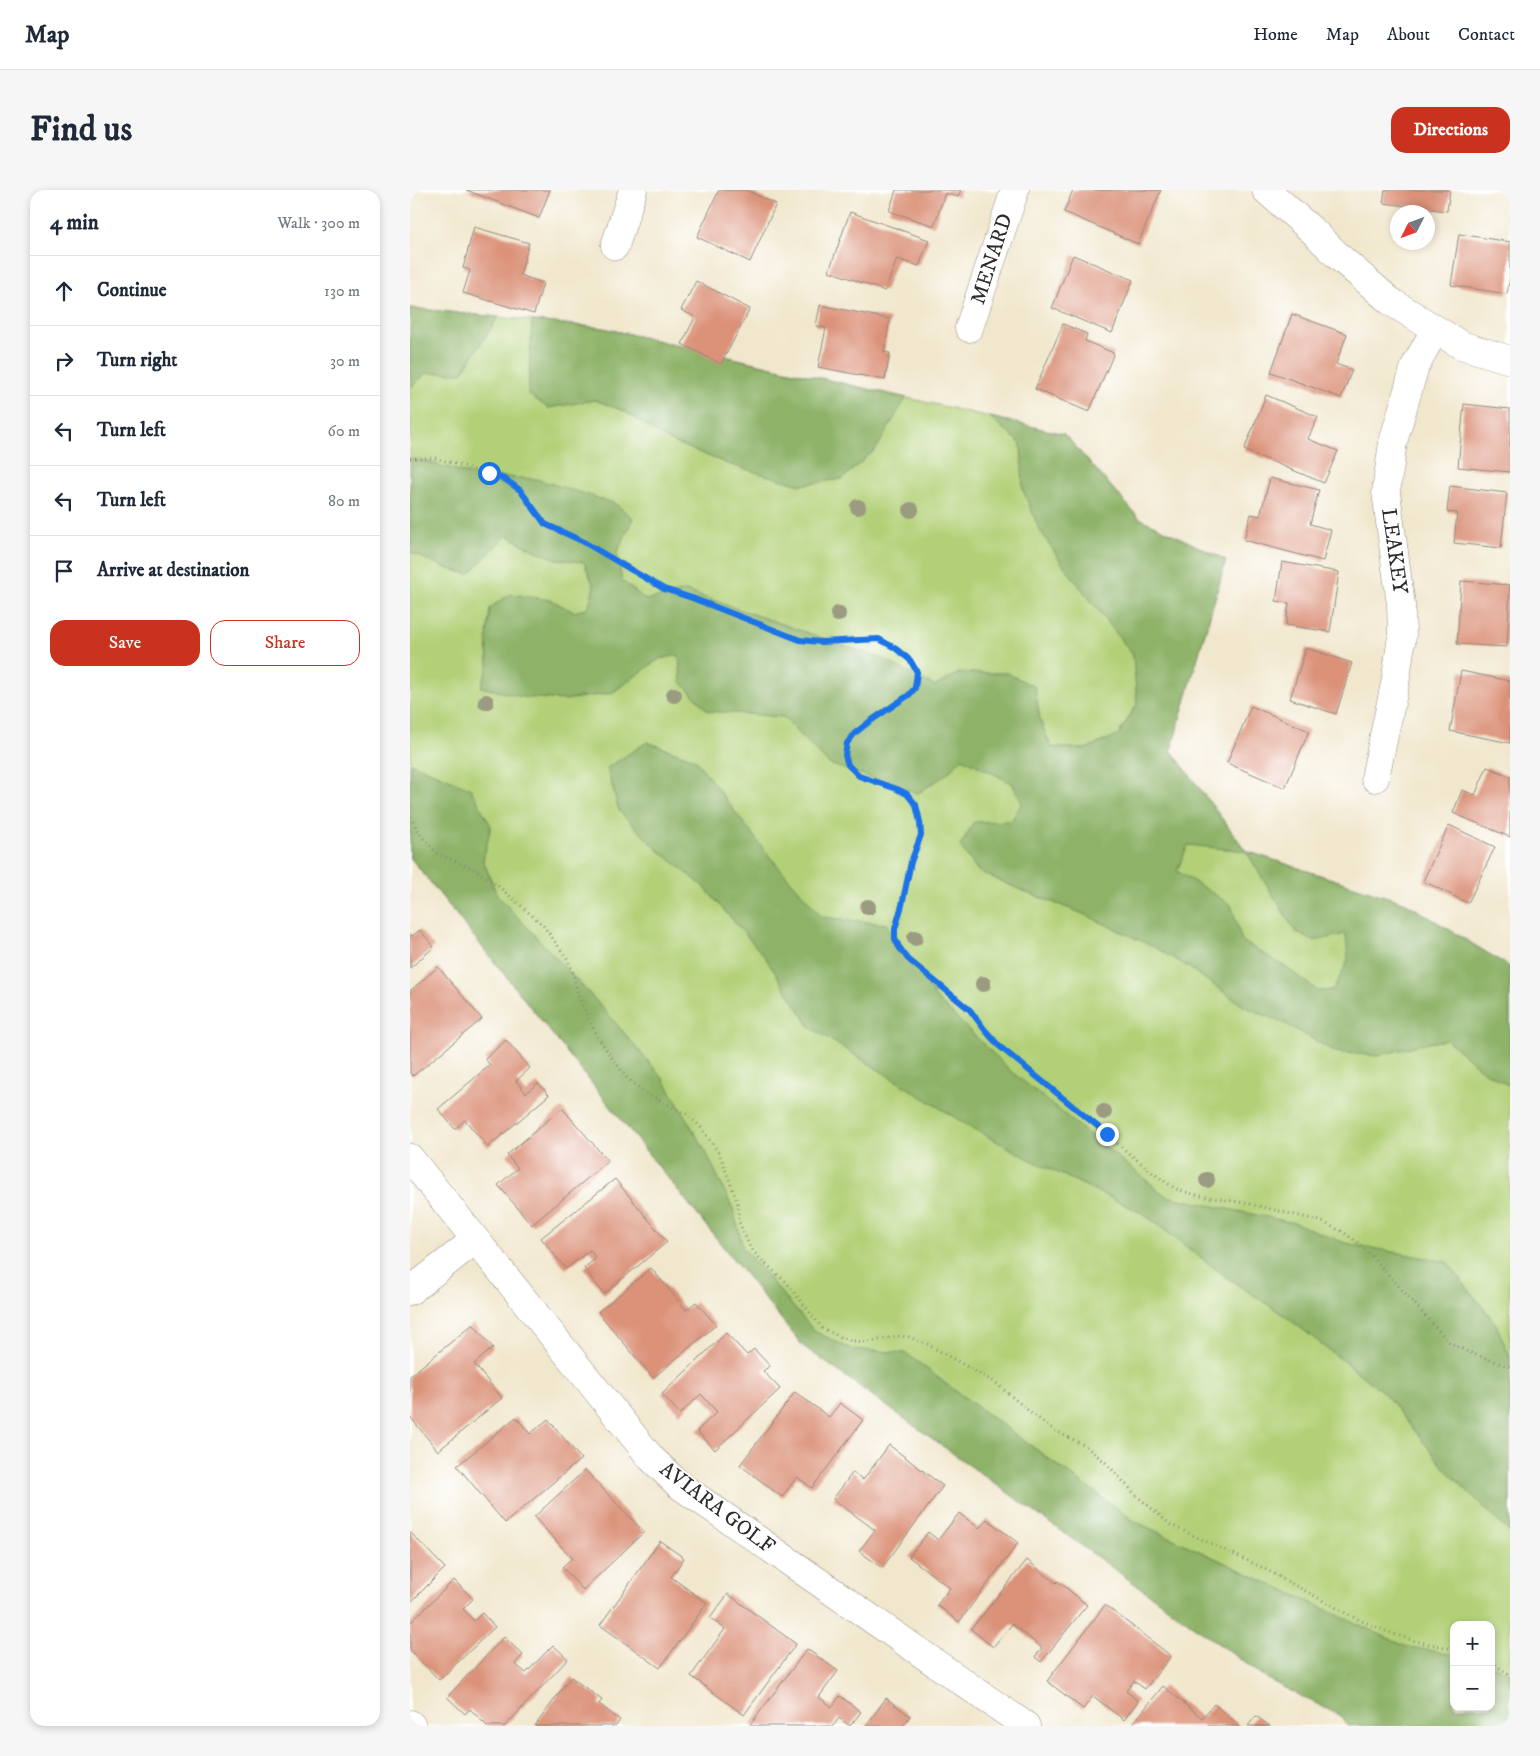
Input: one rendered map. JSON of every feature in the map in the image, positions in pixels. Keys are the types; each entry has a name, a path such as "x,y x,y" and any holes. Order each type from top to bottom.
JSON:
{"street":[{"path":"615,246 634,190"},
{"name":"MENARD","path":"969,328 1015,190"},
{"path":"1266,190 1390,301 1461,346 1510,360"},
{"name":"LEAKEY","path":"1375,778 1395,684 1402,636 1401,605 1386,492 1392,442 1415,366 1435,330"},
{"name":"AVIARA GOLF","path":"410,1158 651,1458 679,1485 1026,1726"},
{"path":"410,1291 475,1240"}],"path":[{"path":"410,458 435,458 489,473 506,480 520,490 545,524 582,541 664,589 800,640 821,642 879,639 895,648 910,660 917,672 915,688 909,695 855,733 847,743 845,755 848,765 859,776 907,794 916,805 921,835 911,862 895,929 895,939 908,959 970,1010 999,1046 1176,1189 1200,1196 1246,1202 1270,1208 1320,1221 1341,1231 1356,1241 1370,1255 1450,1342 1468,1352 1510,1366"},
{"path":"410,817 424,838 438,854 476,870 497,885 543,925 568,960 584,1009 603,1045 628,1079 644,1092 686,1114 700,1126 720,1155 738,1204 739,1222 750,1247 760,1259 785,1280 822,1328 852,1341 869,1342 898,1336 909,1337 927,1344 996,1382 1031,1413 1054,1430 1084,1446 1106,1462 1137,1496 1171,1525 1263,1568 1355,1618 1415,1641 1450,1648"},
{"path":"1495,1665 1510,1674"}],"green space":[{"path":"410,308 603,328 1064,434 1139,518 1226,560 1171,750 1246,851 1406,903 1510,967 1510,1697 1495,1689 1495,1621 1450,1621 1450,1667 1134,1521 950,1387 803,1346 410,857"},
{"path":"410,308 498,317 462,373 427,373 410,388"},
{"path":"532,321 603,328 906,398 876,449 842,479 800,485 728,464 668,440 624,411 595,400 548,408 528,394"},
{"path":"990,417 1064,434 1139,518 1226,560 1171,750 1246,851 1406,903 1510,967 1510,1086 1483,1071 1447,1040 1422,1044 1378,1056 1336,1052 1284,1023 1245,1007 1185,965 1152,946 1079,912 1025,892 978,871 960,846 974,822 1011,821 1022,803 1012,783 962,758 947,774 918,793 829,764 783,717 708,711 681,682 679,655 659,659 612,693 565,700 522,697 481,687 488,667 487,635 490,608 510,594 551,600 574,612 588,608 594,587 584,562 557,559 529,548 507,535 469,574 446,568 410,552 410,459 425,461 473,475 536,479 614,503 633,518 617,553 622,581 646,600 686,591 883,659 935,686 959,673 1007,673 1035,687 1040,720 1051,747 1085,749 1118,735 1137,704 1133,655 1064,566 1039,529 1023,490 1021,444","holes":["1188,845 1246,851 1295,931 1313,941 1346,934 1348,961 1333,990 1318,991 1284,966 1242,941 1231,905 1177,871"]},
{"path":"647,742 695,759 765,851 822,917 886,924 937,999 1013,1073 1166,1196 1295,1223 1345,1243 1447,1262 1496,1324 1510,1357 1510,1533 1446,1470 1384,1393 1288,1318 1225,1276 1142,1213 1029,1159 967,1125 810,1027 765,957 704,887 657,849 619,811 607,768"},
{"path":"410,763 470,788 491,826 483,860 497,895 602,1007 664,1080 707,1154 733,1209 743,1248 814,1331 851,1349 906,1353 1134,1521 1405,1646 1450,1654 1450,1711 1495,1711 1495,1667 1510,1673 1510,1726 1347,1726 1343,1717 1269,1680 803,1346 410,857"}],"building":[{"path":"466,190 550,190 539,218"},
{"path":"719,190 746,190 776,204 750,262 697,237"},
{"path":"896,190 961,190 958,197 945,193 934,226 889,211"},
{"path":"1073,190 1161,190 1138,244 1064,212"},
{"path":"1385,190 1450,190 1447,211 1435,210 1435,205 1383,203"},
{"path":"850,212 929,240 919,266 897,259 885,291 829,271"},
{"path":"474,227 529,243 520,275 543,283 534,314 463,293 470,270 463,268"},
{"path":"1459,234 1510,242 1510,277 1507,294 1451,285"},
{"path":"1073,255 1133,280 1112,333 1052,308"},
{"path":"696,281 750,309 721,364 682,344 695,317 681,310"},
{"path":"820,305 890,319 884,352 890,353 885,380 818,367 826,328 816,326"},
{"path":"1292,314 1347,334 1336,364 1352,370 1341,398 1271,372"},
{"path":"1063,324 1087,334 1085,341 1114,353 1089,412 1035,389"},
{"path":"1266,395 1318,417 1308,439 1338,451 1324,483 1244,450"},
{"path":"1464,404 1510,409 1510,472 1458,467"},
{"path":"1270,478 1319,490 1310,524 1331,530 1323,561 1244,540 1251,514 1260,516"},
{"path":"1450,486 1507,493 1501,548 1454,543 1457,513 1447,512"},
{"path":"1282,562 1339,572 1330,632 1286,625 1289,603 1276,601"},
{"path":"1461,581 1510,585 1507,647 1457,644"},
{"path":"1306,648 1352,663 1336,714 1290,699"},
{"path":"1461,671 1510,681 1510,743 1450,731"},
{"path":"1251,706 1309,731 1285,788 1227,763"},
{"path":"1487,767 1510,776 1510,837 1453,813 1462,790 1475,795"},
{"path":"1449,825 1495,847 1468,903 1423,881"},
{"path":"420,930 434,947 410,968 410,934 412,936"},
{"path":"438,967 482,1019 413,1076 410,1073 410,991"},
{"path":"506,1040 530,1068 516,1081 526,1093 538,1083 549,1095 488,1147 465,1120 455,1129 438,1109 490,1065 485,1059"},
{"path":"562,1108 608,1161 532,1225 498,1185 518,1168 507,1155"},
{"path":"615,1179 667,1242 604,1294 584,1268 596,1258 590,1250 566,1269 541,1238"},
{"path":"651,1268 686,1310 696,1302 716,1325 653,1378 598,1312"},
{"path":"473,1324 493,1348 474,1364 502,1398 438,1451 410,1417 410,1376"},
{"path":"726,1333 747,1355 754,1349 770,1366 763,1371 780,1389 715,1450 697,1431 717,1412 701,1394 680,1414 662,1394"},
{"path":"795,1392 829,1417 840,1403 863,1420 812,1488 797,1477 782,1497 740,1465"},
{"path":"516,1417 530,1434 548,1419 581,1459 505,1523 457,1466"},
{"path":"889,1445 943,1486 882,1568 859,1551 875,1530 833,1499 853,1472 863,1480"},
{"path":"585,1470 644,1532 583,1590 562,1567 572,1558 534,1517"},
{"path":"959,1513 979,1528 987,1519 1018,1543 959,1622 937,1605 950,1588 909,1557 928,1532 938,1540"},
{"path":"410,1532 445,1568 410,1603"},
{"path":"660,1541 684,1558 671,1577 707,1603 660,1668 600,1625"},
{"path":"1027,1560 1056,1583 1058,1581 1087,1605 1041,1662 1035,1657 1042,1648 1012,1624 993,1647 971,1629"},
{"path":"454,1580 473,1599 463,1609 474,1621 482,1613 495,1627 439,1680 410,1650 410,1623"},
{"path":"728,1594 796,1644 744,1715 691,1676 725,1629 710,1618"},
{"path":"1105,1605 1171,1656 1145,1689 1134,1681 1126,1691 1138,1701 1124,1720 1093,1696 1083,1709 1047,1681"},
{"path":"504,1637 523,1655 515,1664 526,1673 553,1645 568,1659 505,1726 487,1726 470,1709 465,1714 447,1697"},
{"path":"807,1649 838,1671 819,1697 832,1707 840,1696 861,1712 850,1726 839,1718 833,1726 750,1725"},
{"path":"571,1677 602,1700 599,1704 620,1720 616,1726 535,1726"},
{"path":"1163,1686 1202,1718 1214,1704 1240,1726 1131,1726"},
{"path":"886,1698 910,1716 903,1726 866,1726"},
{"path":"1256,1716 1270,1726 1248,1726"}],"route":[{"path":"489,473 506,480 520,490 545,524 582,541 664,589 800,640 821,642 879,639 895,648 910,660 917,672 915,688 909,695 855,733 847,743 845,755 848,765 859,776 907,794 916,805 921,835 911,862 895,929 895,939 908,959 970,1010 999,1046 1107,1134"}]}
